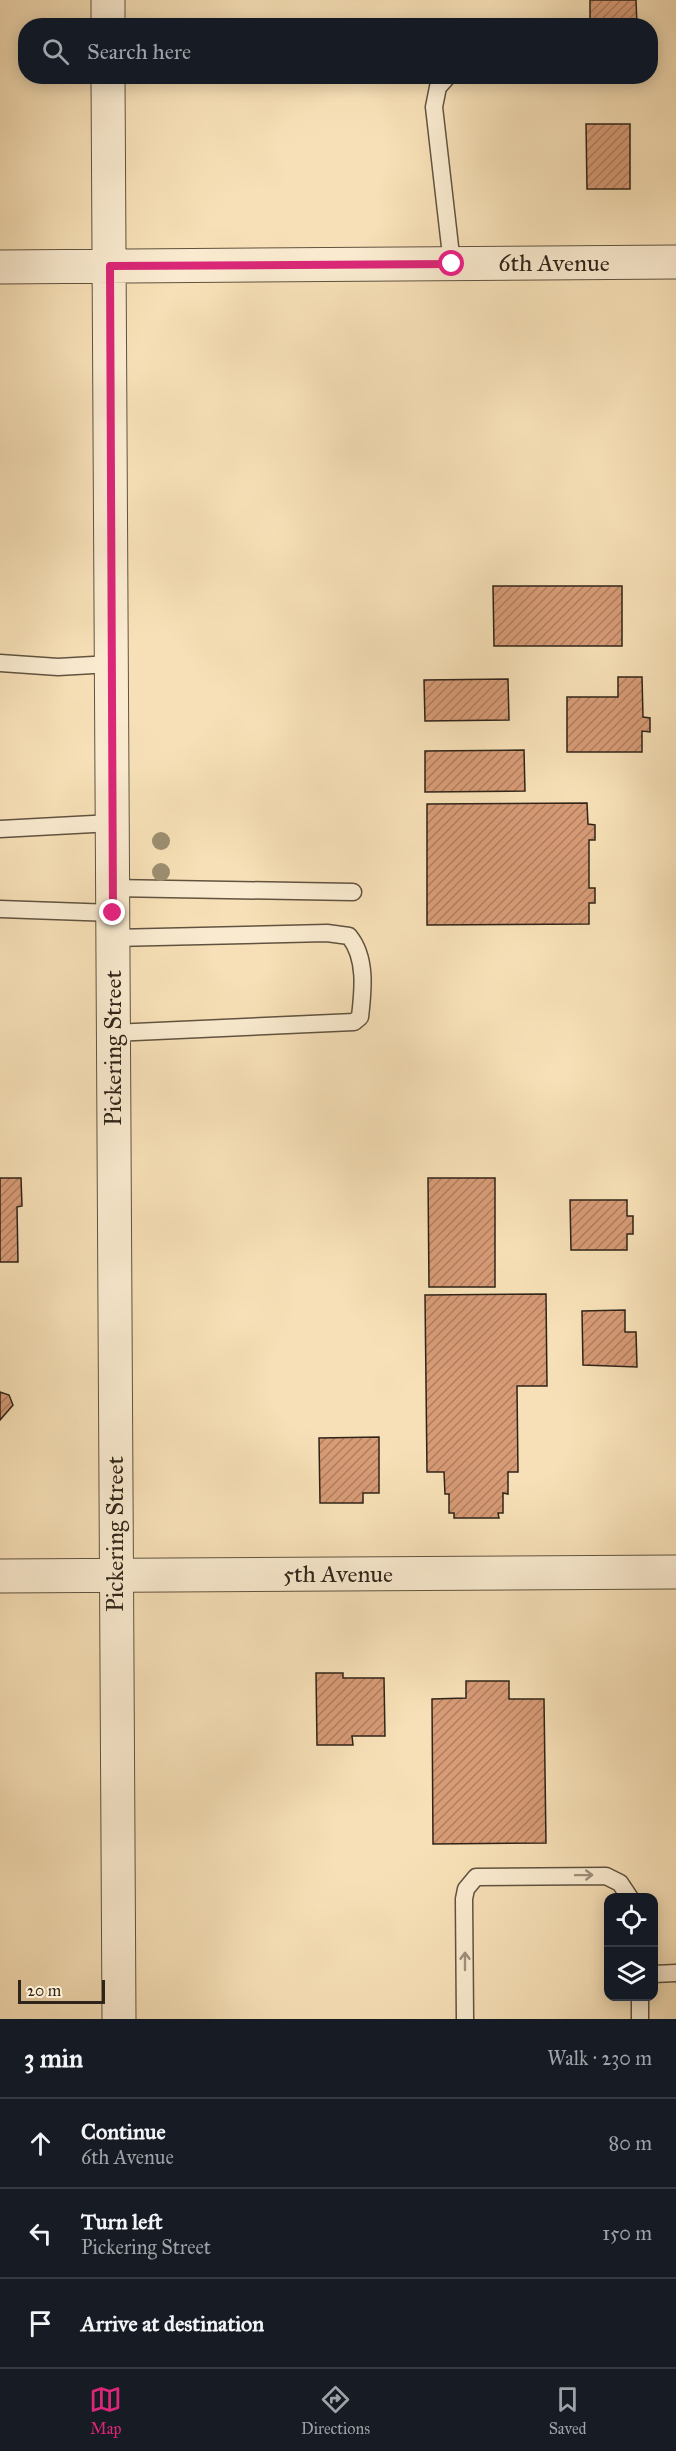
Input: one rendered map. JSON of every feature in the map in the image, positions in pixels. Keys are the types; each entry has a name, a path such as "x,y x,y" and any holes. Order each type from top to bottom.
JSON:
{"street":[{"path":"108,0 108,18"},
{"name":"Pickering Street","path":"108,84 119,2019"},
{"name":"6th Avenue","path":"0,267 676,262"},
{"name":"5th Avenue","path":"0,1576 676,1572"}],"lane":[{"path":"441,84 434,106 452,264"},
{"path":"0,663 58,667 111,664"},
{"path":"0,829 112,823"},
{"path":"113,913 353,892"},
{"path":"0,909 113,913 327,933 349,936 356,944 362,964 362,997 360,1017 354,1022 113,1033"},
{"path":"465,2019 464,1899 466,1889 476,1877 606,1875 620,1883 627,1893"},
{"path":"658,1974 676,1973"},
{"path":"640,2001 640,2019"}],"building":[{"path":"590,0 636,0 637,18 590,18"},
{"path":"586,124 630,124 630,189 587,189"},
{"path":"493,586 622,586 622,646 494,646"},
{"path":"618,677 642,677 643,717 650,718 650,732 642,731 642,752 567,752 567,697 618,697"},
{"path":"508,679 509,720 425,721 424,680"},
{"path":"524,750 525,791 425,792 425,751"},
{"path":"587,803 588,824 595,825 595,840 589,840 589,888 595,888 595,903 589,903 589,924 427,925 427,804"},
{"path":"0,1178 21,1178 22,1206 17,1207 18,1262 0,1262"},
{"path":"428,1178 495,1178 495,1287 429,1287"},
{"path":"570,1200 627,1200 627,1216 633,1216 633,1234 627,1234 627,1250 571,1250"},
{"path":"546,1294 547,1386 517,1386 518,1472 508,1472 508,1494 503,1493 503,1513 498,1513 499,1518 454,1518 454,1513 449,1513 449,1494 445,1494 444,1472 427,1472 425,1295"},
{"path":"625,1310 625,1332 636,1332 637,1367 583,1365 582,1311"},
{"path":"0,1392 9,1395 13,1405 0,1420"},
{"path":"379,1437 379,1493 363,1493 363,1503 320,1503 319,1438"},
{"path":"316,1673 343,1673 343,1678 384,1678 385,1736 352,1736 353,1745 317,1745"},
{"path":"466,1681 509,1681 509,1699 544,1699 546,1843 433,1844 432,1699 466,1698"}],"route":[{"path":"113,913 110,266 452,264"}]}
